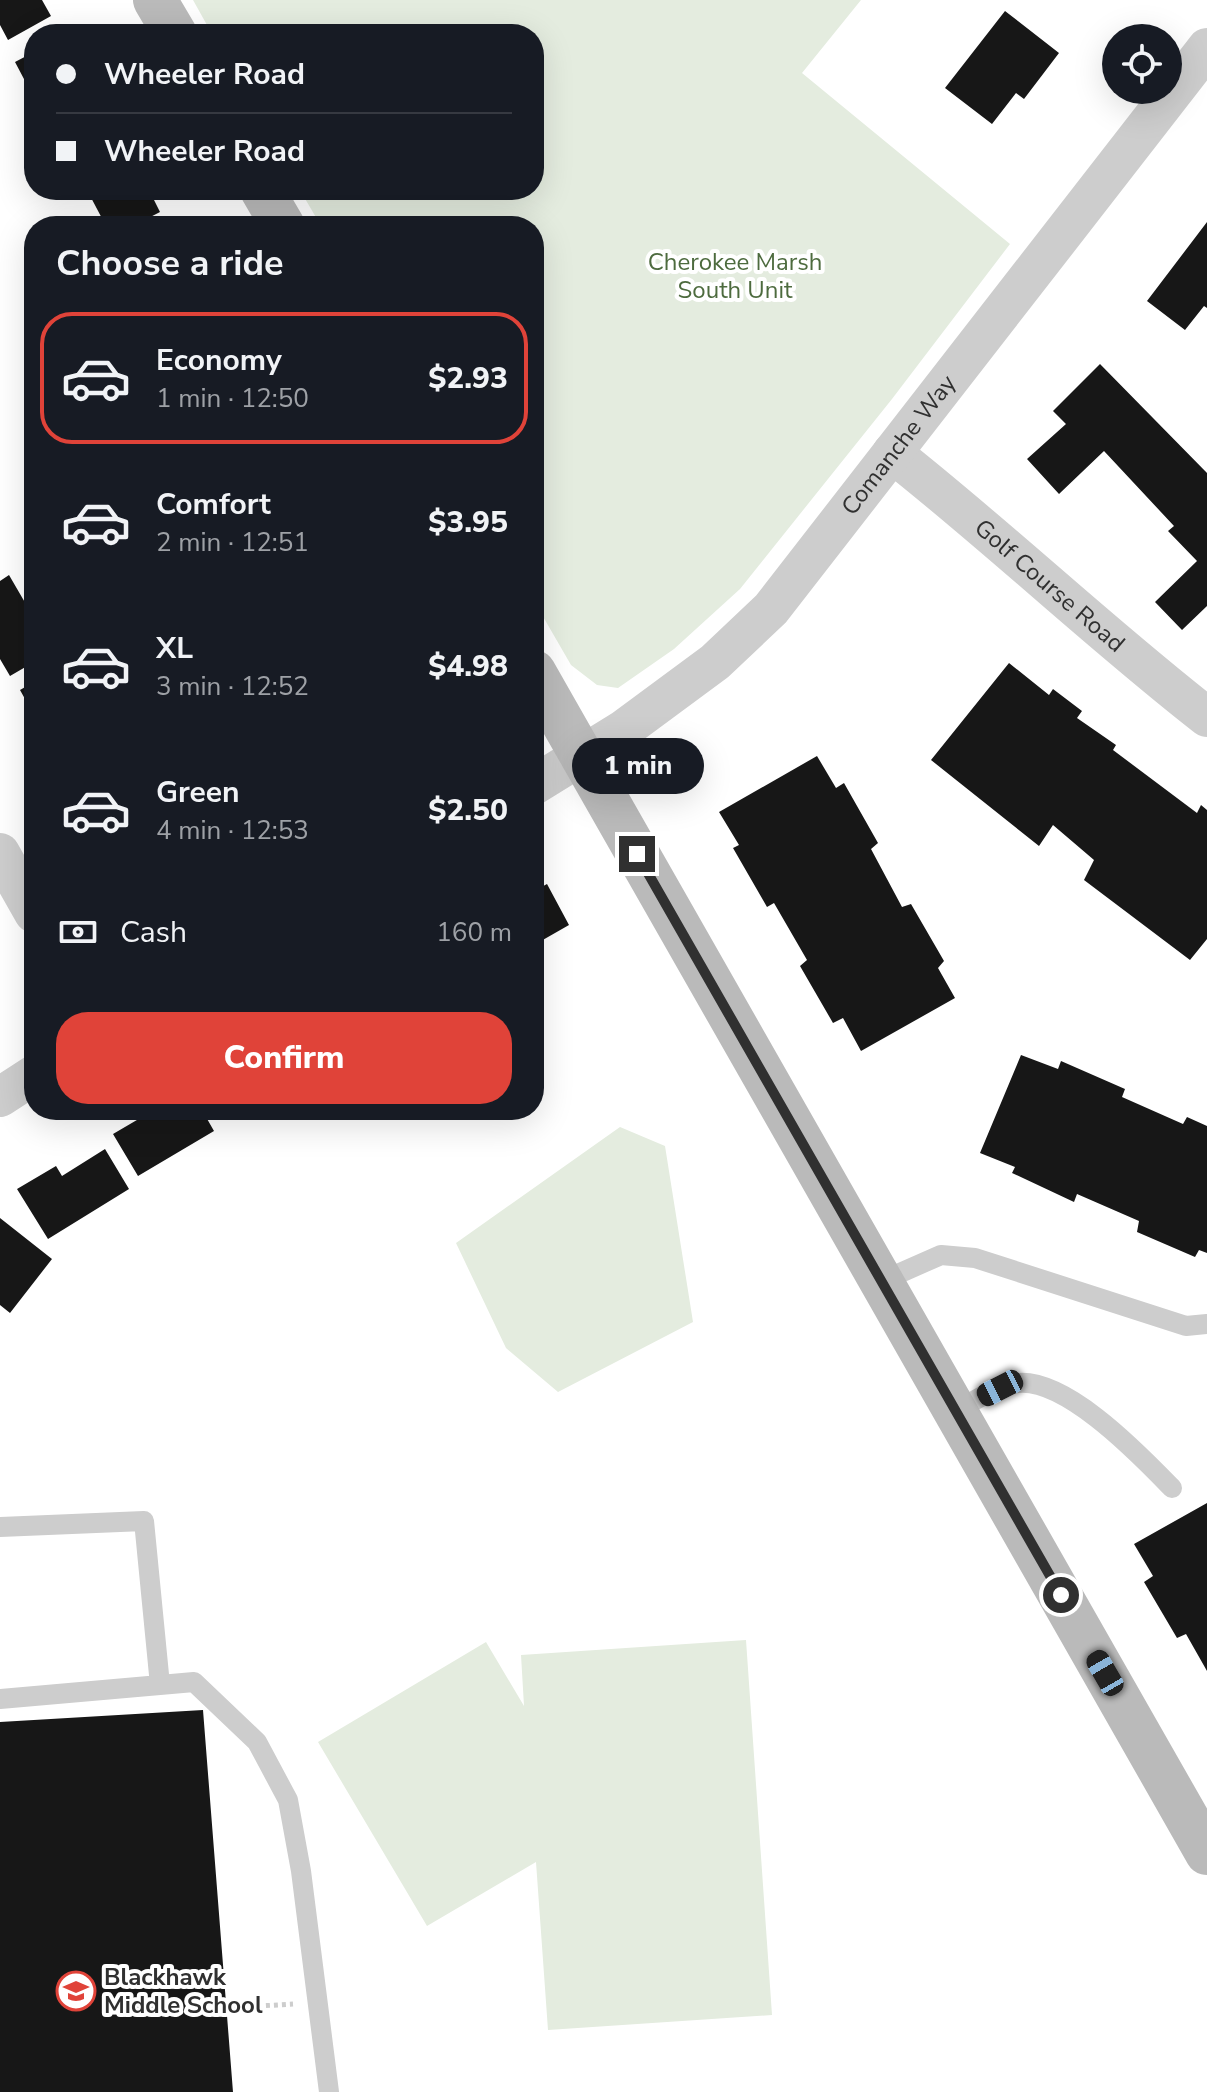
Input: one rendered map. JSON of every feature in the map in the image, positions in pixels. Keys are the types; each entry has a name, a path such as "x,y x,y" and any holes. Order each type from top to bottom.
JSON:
{"street":[{"path":"155,0 169,24"},
{"name":"Comanche Way","path":"544,778 623,730 715,662 771,609 1207,48"},
{"name":"Golf Course Road","path":"892,453 966,511 1158,679 1207,717"},
{"path":"544,689 1207,1853"},
{"path":"0,853 24,895"},
{"path":"0,1097 24,1081"}],"lane":[{"path":"882,1281 941,1255 975,1258 1186,1326 1207,1324"},
{"path":"956,1411 1012,1384 1037,1385 1056,1392 1109,1428 1172,1488"},
{"path":"0,1527 144,1521 160,1685"},
{"path":"0,1699 194,1682 257,1742 288,1800 301,1871 329,2092"}],"path":[{"path":"226,2008 318,2003"}],"green space":[{"name":"Cherokee Marsh South Unit","path":"193,0 861,0 802,73 1010,244 892,399 740,589 674,649 618,688 597,685 571,665 544,618 544,216 315,216 306,200 544,200 544,24 206,24"},
{"path":"620,1127 665,1146 693,1322 558,1392 506,1348 456,1243"},
{"path":"746,1640 772,2015 548,2030 536,1862 427,1926 318,1742 486,1642 524,1706 521,1655"}],"building":[{"path":"0,0 42,0 51,16 37,24 24,24 24,31 8,40 0,25"},
{"path":"1005,11 1059,53 1024,99 1016,93 992,124 945,88"},
{"path":"24,57 24,79 15,62"},
{"path":"92,200 154,200 160,212 152,216 101,216"},
{"path":"1207,222 1207,308 1204,306 1185,330 1147,301"},
{"path":"1100,364 1207,473 1207,606 1182,630 1155,602 1197,561 1168,531 1174,526 1104,451 1059,494 1027,459 1066,424 1053,411"},
{"path":"9,575 24,601 24,668 10,676 0,659 0,581"},
{"path":"1009,663 1049,695 1053,689 1082,711 1077,718 1116,745 1113,750 1197,813 1201,805 1207,810 1207,939 1190,960 1084,880 1094,860 1053,825 1039,846 931,760"},
{"path":"817,756 836,788 844,783 878,843 871,849 902,907 911,904 944,961 938,968 955,998 861,1051 843,1018 833,1023 800,966 807,960 774,903 767,907 733,848 739,845 719,812"},
{"path":"547,884 569,925 544,939 544,886"},
{"path":"1021,1055 1058,1069 1061,1061 1125,1089 1122,1097 1183,1124 1187,1117 1207,1126 1207,1253 1199,1250 1195,1257 1137,1232 1139,1221 1077,1194 1074,1202 1012,1173 1015,1167 980,1153"},
{"path":"137,1120 208,1120 214,1131 138,1176 113,1134"},
{"path":"105,1149 129,1189 48,1239 17,1189 56,1166 62,1176"},
{"path":"0,1218 52,1259 10,1313 0,1305"},
{"path":"1207,1503 1207,1671 1186,1634 1177,1638 1144,1582 1153,1576 1134,1544"},
{"path":"203,1710 233,2092 0,2092 0,1722"}],"place":[{"name":"Blackhawk Middle School","path":"76,1991"}],"route":[{"path":"637,854 1061,1595"}]}
